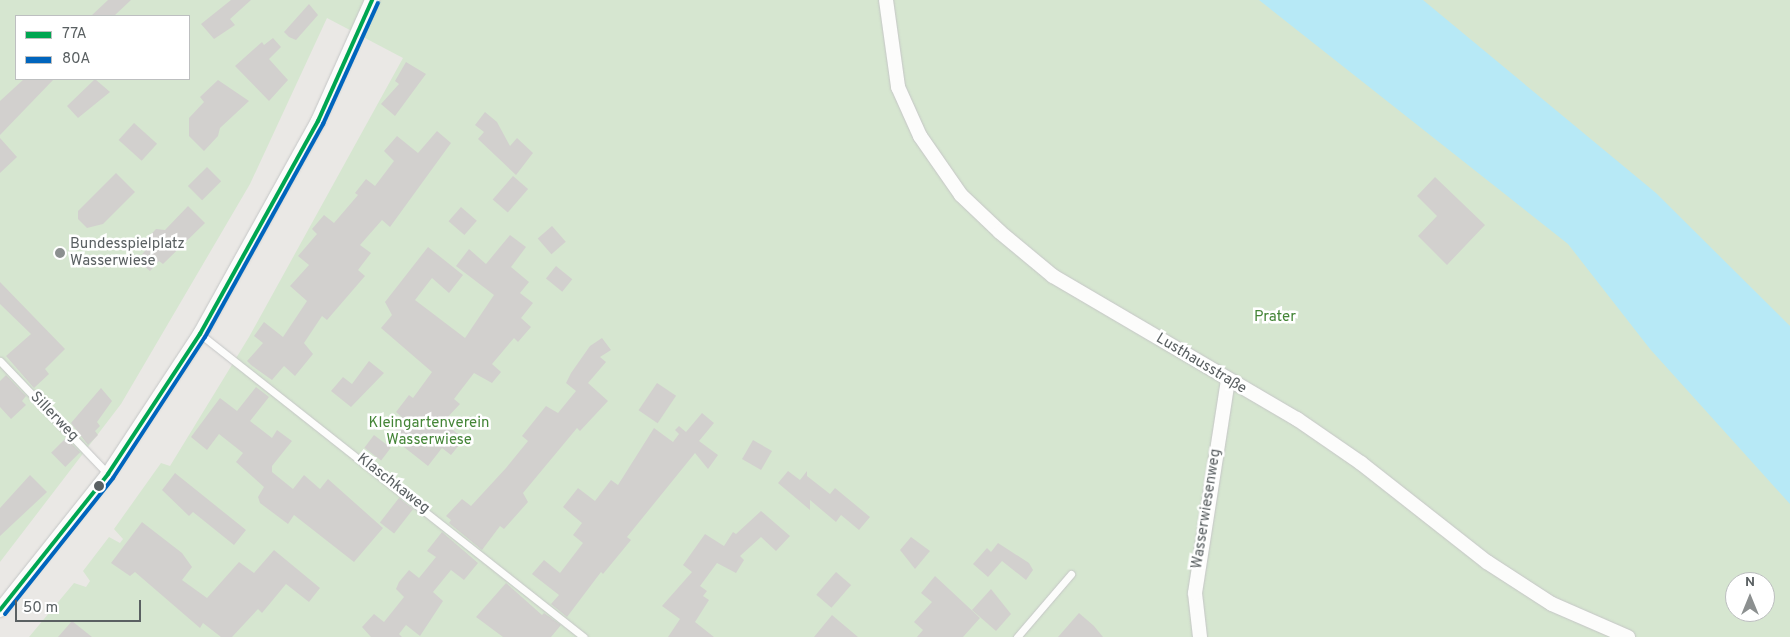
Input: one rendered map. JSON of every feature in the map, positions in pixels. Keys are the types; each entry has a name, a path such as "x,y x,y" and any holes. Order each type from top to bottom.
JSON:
{"street":[{"path":"0,610 108,474 200,334 318,121 372,0"},
{"name":"Lusthausstraße","path":"886,0 898,87 920,136 961,195 1053,276 1297,419 1361,462 1487,562 1552,604 1628,637"},
{"name":"Wasserwiesenweg","path":"1200,637 1194,593 1228,380"}],"lane":[{"name":"Klaschkaweg","path":"200,334 584,637"},
{"name":"Sillerweg","path":"0,361 108,474"},
{"path":"1017,637 1071,574"}],"green space":[{"name":"Prater","path":"0,0 1790,0 1790,637 29,637 74,583 86,587 90,581 83,571 109,537 120,543 123,539 114,529 161,463 170,466 249,337 403,58 327,18 250,184 121,404 0,562"}],"water":[{"path":"1259,0 1423,0 1656,193 1790,326 1790,504 1650,349 1568,244"}],"building":[{"path":"108,0 131,0 115,15 92,15"},
{"path":"231,0 251,0 230,19 235,25 214,39 201,24"},
{"path":"309,4 318,15 296,40 289,37 284,32"},
{"path":"273,38 281,47 269,59 288,80 269,101 235,66 262,42 264,45"},
{"path":"406,62 426,74 395,116 381,104 399,84 395,81"},
{"path":"23,80 53,80 0,135 0,101"},
{"path":"94,80 110,92 78,118 67,106"},
{"path":"218,80 249,101 220,128 218,136 204,151 189,136 189,118 204,102 200,97"},
{"path":"485,112 497,122 510,146 517,138 533,153 516,175 478,139 484,132 475,125"},
{"path":"134,123 157,144 142,161 119,140"},
{"path":"437,131 451,143 390,227 382,220 360,245 371,253 358,270 365,276 327,320 322,316 304,343 313,354 295,376 284,366 272,380 251,365 247,361 263,343 254,336 264,322 283,337 307,301 290,286 309,265 298,256 317,234 312,229 324,215 334,223 358,195 355,193 366,179 375,186 394,161 384,151 397,136 418,153"},
{"path":"0,138 17,157 0,173"},
{"path":"207,167 221,181 202,200 188,186"},
{"path":"116,173 135,192 103,224 87,228 78,219 78,211"},
{"path":"513,176 528,189 508,213 493,199"},
{"path":"1435,177 1485,225 1447,265 1418,236 1437,216 1417,196"},
{"path":"188,206 205,223 163,264 159,261 150,271 137,260 145,251 140,246 156,229 165,230"},
{"path":"461,207 477,221 464,235 449,221"},
{"path":"552,226 566,242 551,254 538,238"},
{"path":"510,235 526,247 511,267 529,282 520,293 533,303 521,318 531,327 518,342 514,338 492,364 501,372 492,383 474,373 454,399 460,404 443,422 464,439 451,455 442,448 428,466 390,436 404,419 396,412 409,395 413,398 432,372 381,328 392,315 385,302 428,247 463,275 449,293 432,278 415,300 465,338 494,295 456,266 469,249 486,264"},
{"path":"556,266 572,279 562,292 546,278"},
{"path":"0,282 65,349 45,369 49,374 34,388 6,356 31,334 0,304"},
{"path":"602,338 611,350 600,357 606,362 588,383 608,401 580,431 577,428 523,493 528,502 504,529 500,526 482,550 449,523 451,520 446,516 462,499 471,506 506,468 528,441 522,436 546,406 558,413 576,391 566,383 571,373 590,346"},
{"path":"369,361 384,373 351,407 331,391 343,377 352,384"},
{"path":"6,375 26,396 22,401 26,405 11,419 0,407 0,381"},
{"path":"657,383 676,396 658,423 639,410"},
{"path":"256,387 269,397 250,421 272,438 277,430 292,441 272,466 272,472 293,489 304,475 320,489 328,479 383,528 354,562 294,515 288,524 260,503 258,497 264,487 236,462 243,453 219,434 207,450 191,437 220,398 237,411"},
{"path":"101,388 112,401 97,422 100,426 95,431 98,435 88,445 71,423"},
{"path":"702,413 714,423 699,441 718,455 708,469 695,453 627,537 631,540 603,574 601,572 567,617 551,604 559,595 532,574 544,560 560,573 583,543 573,535 582,523 563,507 578,488 595,501 611,480 618,485 654,428 673,442 679,434 675,430 679,426 686,432"},
{"path":"374,435 391,448 381,460 364,448"},
{"path":"66,438 80,452 65,467 51,453"},
{"path":"753,440 772,451 761,470 742,459"},
{"path":"788,471 800,480 807,471 807,476 830,494 835,488 870,517 859,530 841,515 836,522 810,500 810,510 778,483"},
{"path":"175,473 246,530 234,545 193,512 189,516 162,490"},
{"path":"30,475 47,492 0,536 0,508"},
{"path":"399,498 413,509 394,534 380,522"},
{"path":"761,511 790,536 776,551 761,537 740,556 744,560 736,573 717,563 700,586 707,591 703,596 709,600 695,622 714,637 668,637 680,619 662,606 692,572 683,565 705,534 724,546 733,532 736,534"},
{"path":"142,522 182,553 192,567 182,580 207,598 239,562 254,573 274,550 320,588 309,602 286,584 262,613 258,609 232,637 221,637 203,623 200,628 135,572 130,576 111,563"},
{"path":"442,532 478,563 464,580 451,570 433,592 443,601 420,636 406,625 399,634 402,637 371,637 362,627 374,614 384,622 404,597 396,589 399,582 409,570 419,578 436,557 427,551"},
{"path":"911,537 930,551 915,569 900,550"},
{"path":"998,543 1029,563 1033,570 1026,580 1002,561 988,577 973,564 987,548 991,552"},
{"path":"836,572 851,585 831,608 816,595"},
{"path":"935,576 980,618 963,637 917,637 923,630 914,622 932,602 921,593"},
{"path":"506,583 542,615 544,613 561,625 551,637 503,637 476,617"},
{"path":"991,589 1011,614 996,631 972,610"},
{"path":"1079,613 1094,626 1103,637 1058,637"},
{"path":"832,615 839,621 858,637 814,637"},
{"path":"72,621 92,637 58,637"}],"transit line":[{"name":"77A","path":"0,610 108,474 200,334 318,121 372,0"},
{"name":"80A","path":"5,614 113,478 205,337 323,124 378,3"}],"place":[{"name":"Bundesspielplatz Wasserwiese","path":"60,253"}],"park label":[{"name":"Kleingartenverein Wasserwiese","path":"429,432"}]}
